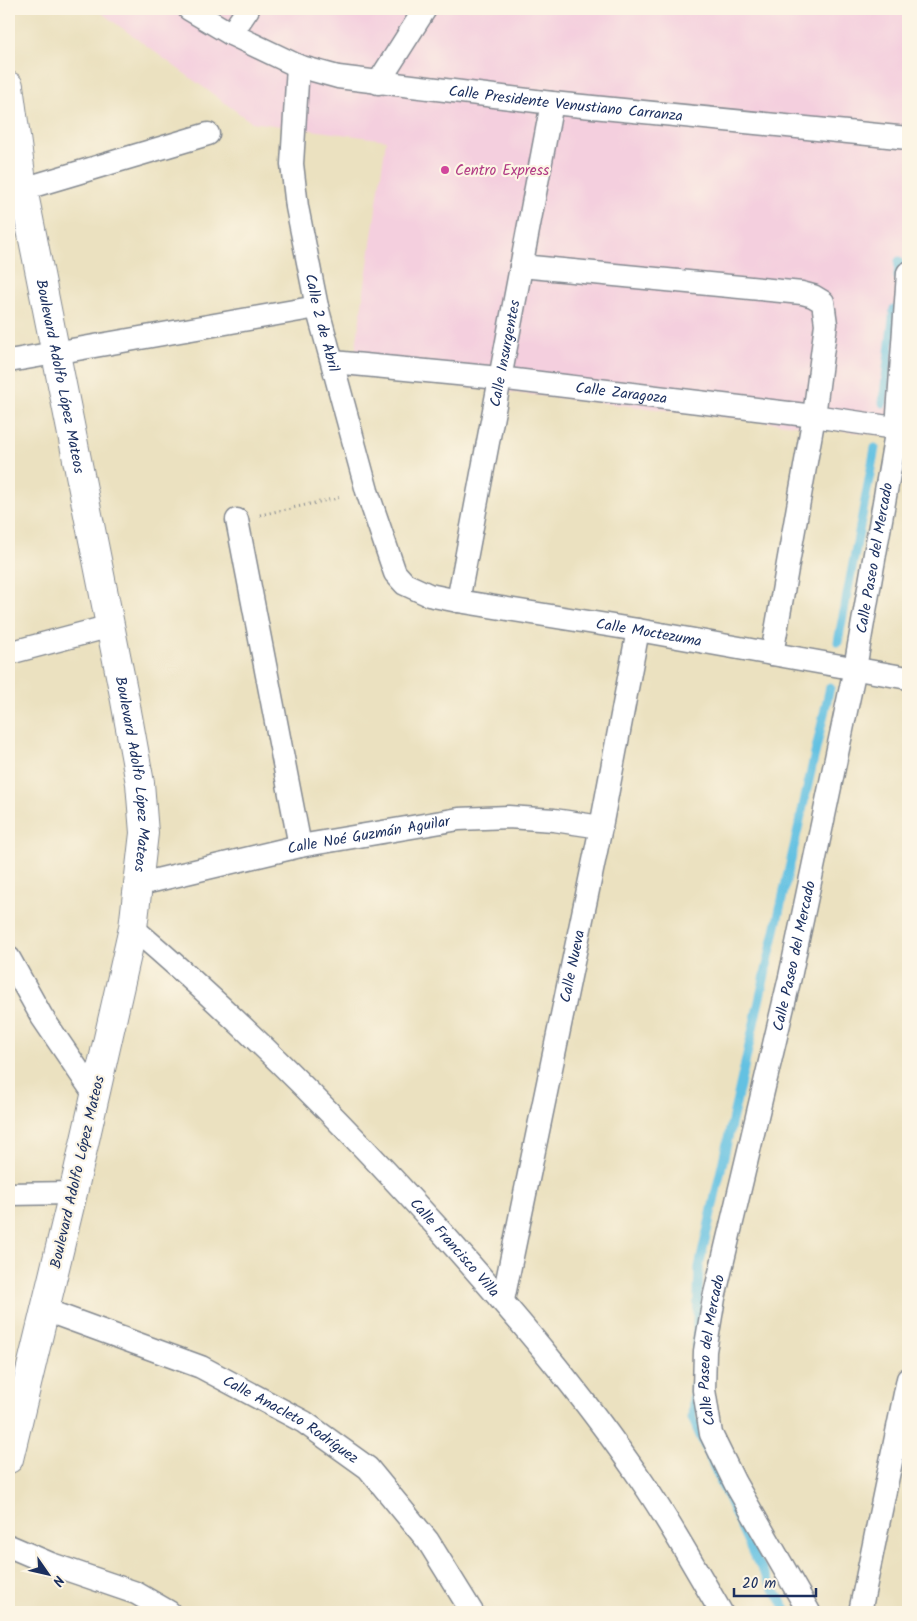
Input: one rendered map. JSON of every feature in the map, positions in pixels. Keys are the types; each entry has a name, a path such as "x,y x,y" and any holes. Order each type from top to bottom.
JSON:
{"main road":[{"name":"Boulevard Adolfo López Mateos","path":"9,86 24,189 55,354 112,626 140,783 144,833 140,884 133,928 73,1193 9,1459"}],"street":[{"name":"Calle Presidente Venustiano Carranza","path":"189,9 231,34 298,66 338,77 552,103 908,138"},
{"path":"231,34 248,9"},
{"path":"378,83 425,9"},
{"name":"Calle 2 de Abril","path":"298,66 292,164 297,207 317,307 367,491 395,573"},
{"name":"Calle Insurgentes","path":"458,601 552,103"},
{"path":"24,189 208,134"},
{"path":"521,266 813,296 823,302 826,324 814,416 772,654"},
{"name":"Calle Paseo del Mercado","path":"809,1612 735,1483 714,1441 704,1390 705,1351 714,1298 790,977 903,429 908,273"},
{"path":"9,361 317,307"},
{"name":"Calle Zaragoza","path":"333,362 499,378 814,416 903,429"},
{"path":"237,520 300,846"},
{"name":"Calle Moctezuma","path":"395,573 405,584 429,595 458,601 638,630 908,678"},
{"path":"9,653 112,626"},
{"name":"Calle Nueva","path":"503,1300 601,827 638,630"},
{"name":"Calle Noé Guzmán Aguilar","path":"140,884 300,846 459,819 508,818 554,820 601,827"},
{"name":"Calle Francisco Villa","path":"133,928 232,1016 366,1148 503,1300 573,1386 642,1481 721,1612"},
{"path":"9,958 42,1017 95,1095"},
{"path":"9,1194 73,1193"},
{"name":"Calle Anacleto Rodríguez","path":"45,1310 201,1367 304,1422 368,1468 428,1540 472,1612"},
{"path":"860,1612 908,1379"},
{"path":"9,1546 51,1564 136,1593 169,1612"}],"path":[{"path":"237,520 367,491"}],"shaded area":[{"path":"96,9 908,9 908,438 352,374 386,140 251,122"}],"waterway":[{"path":"898,277 899,261"},
{"path":"883,403 894,309"},
{"path":"838,642 875,448"},
{"path":"696,1347 699,1267 830,687"},
{"path":"694,1385 692,1418 754,1556 788,1612"}],"place":[{"name":"Centro Express","path":"445,170"}]}
